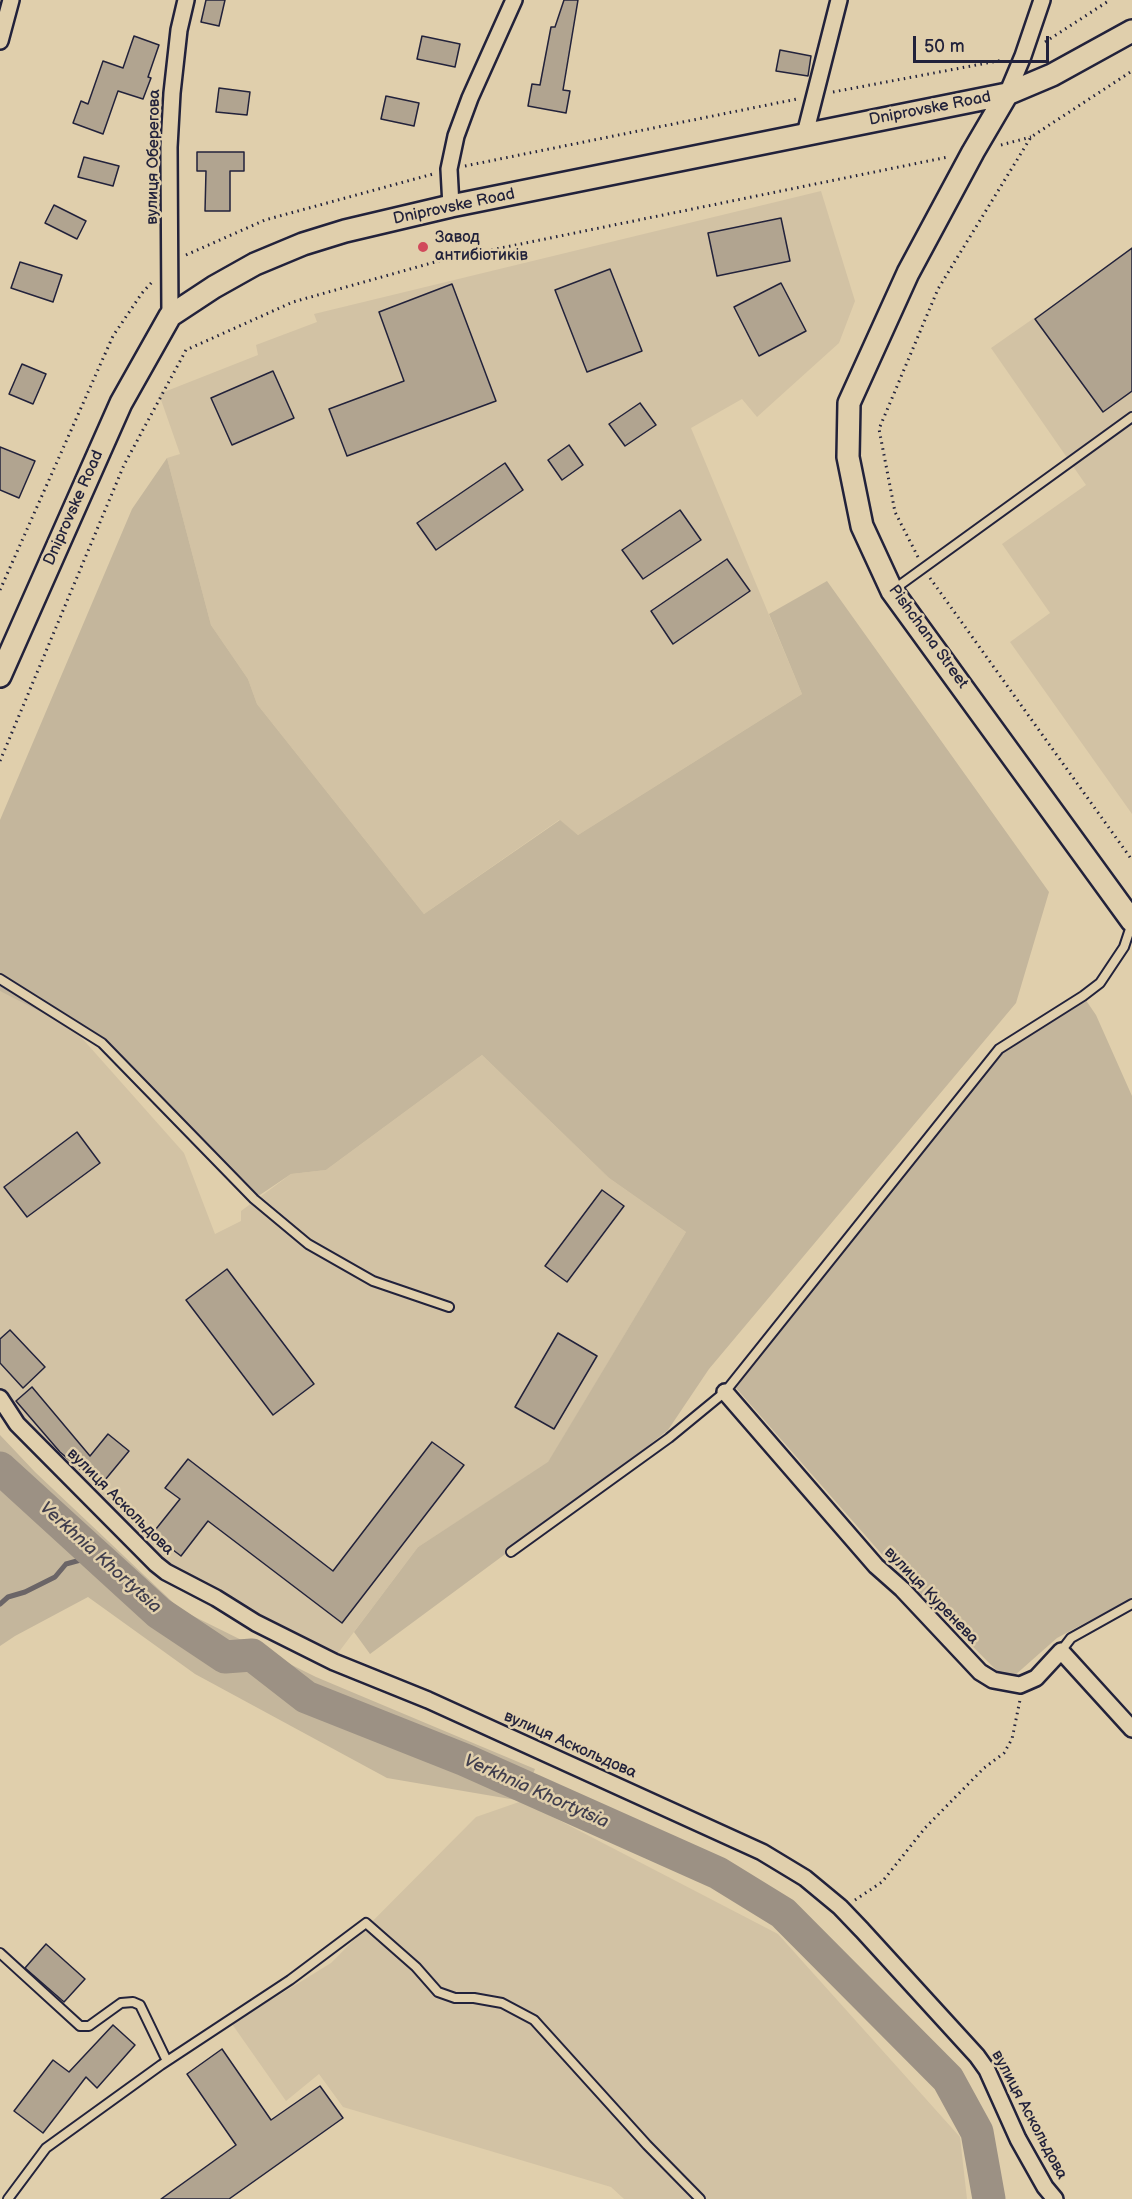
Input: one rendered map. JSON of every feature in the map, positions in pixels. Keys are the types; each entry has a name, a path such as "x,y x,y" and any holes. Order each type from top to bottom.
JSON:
{"street":[{"path":"0,41 11,0"},
{"name":"вулиця Оберегова","path":"170,316 169,147 179,30 186,0"},
{"path":"451,206 449,170 456,136 470,98 514,0"},
{"path":"805,134 838,0"},
{"path":"1007,94 1042,0"},
{"name":"Dniprovske Road","path":"0,675 121,403 170,316 214,287 255,264 303,244 345,231 451,206 1007,94 1052,75 1132,31"},
{"name":"Pishchana Street","path":"1007,94 908,273 849,403 848,457 862,526 892,591 1132,921"},
{"name":"вулиця Куренева","path":"725,1392 876,1566 902,1589 963,1655 993,1680 1020,1685"},
{"name":"вулиця Аскольдова","path":"0,1398 17,1424 166,1572 216,1598 256,1623 334,1662 428,1700 762,1852 805,1878 840,1907 920,1991 977,2056 987,2070 1018,2139 1045,2187 1055,2199"},
{"path":"1020,1685 1035,1678 1061,1651 1132,1729"}],"lane":[{"path":"892,591 1132,417"},
{"path":"511,1552 669,1438 725,1392 999,1049 1100,983 1124,947 1132,921"},
{"path":"0,980 102,1043 254,1198 308,1244 373,1281 449,1307"},
{"path":"1061,1651 1071,1638 1132,1605"},
{"path":"8,2199 46,2148 167,2061 290,1980 366,1923 416,1967 438,1992 455,1998 474,1998 502,2003 534,2020 647,2145 700,2199"},
{"path":"0,1953 80,2026 89,2026 121,2003 133,2002 140,2005 167,2061"}],"path":[{"path":"0,761 124,465 186,350 293,302 442,260 973,152 1031,137 1132,71"},
{"path":"1031,137 938,289 879,429 895,512 924,569 1132,860"},
{"path":"840,1907 862,1896 882,1882 925,1828 984,1768 1004,1753 1012,1739 1020,1702 1020,1685"}],"shaded area":[{"path":"821,191 855,301 839,343 757,417 742,399 691,428 802,694 578,835 559,820 424,914 257,704 248,679 211,625 167,458 180,454 159,394 258,355 256,345 317,322 314,314"},
{"path":"1132,250 1132,814 1010,642 1050,613 1002,544 1086,485 991,348"},
{"path":"167,458 211,625 248,679 257,704 424,914 560,820 578,835 802,694 769,614 827,581 1049,892 1016,1003 709,1369 668,1430 600,1484 370,1654 354,1632 418,1547 548,1462 686,1232 609,1178 482,1055 326,1170 291,1174 254,1199 102,1043 0,991 0,820 132,509"},
{"path":"0,991 24,999 81,1037 184,1153 215,1234 241,1221 241,1211 291,1174 326,1170 482,1055 609,1178 686,1232 548,1463 418,1547 329,1665 280,1645 151,1574 17,1424 0,1398"},
{"path":"1083,996 1096,1015 1132,1096 1132,1598 1057,1638 1014,1676 999,1673 886,1559 736,1388 999,1049"},
{"path":"0,1435 35,1472 181,1610 316,1677 535,1769 522,1801 387,1778 195,1674 88,1597 0,1646"},
{"path":"522,1801 778,1934 960,2137 967,2199 624,2199 611,2187 343,2107 319,2074 286,2101 232,2024 331,1963 476,1817"}],"building":[{"path":"206,0 225,0 219,26 201,22"},
{"path":"564,0 578,0 563,90 570,91 566,113 528,106 532,84 540,85 551,27 555,27"},
{"path":"134,36 159,45 143,99 118,91 103,134 73,123 81,101 88,104 103,61 123,68"},
{"path":"422,36 460,44 455,67 417,59"},
{"path":"780,50 811,56 808,76 776,71"},
{"path":"219,88 250,92 247,115 216,112"},
{"path":"386,96 419,103 414,126 381,119"},
{"path":"197,152 244,152 244,171 230,171 230,211 205,211 206,171 197,171"},
{"path":"84,157 119,166 113,186 78,177"},
{"path":"54,205 86,221 77,239 45,223"},
{"path":"781,218 790,261 717,276 708,233"},
{"path":"1132,248 1132,391 1103,412 1035,319"},
{"path":"20,262 62,275 53,302 11,288"},
{"path":"610,269 642,351 587,372 555,290"},
{"path":"781,283 806,331 759,356 734,307"},
{"path":"452,284 496,401 347,456 329,409 404,381 379,312"},
{"path":"22,364 46,374 33,404 9,394"},
{"path":"273,371 294,418 232,445 211,398"},
{"path":"640,403 656,425 625,446 609,424"},
{"path":"569,445 583,465 562,480 548,460"},
{"path":"0,447 35,461 19,498 0,490"},
{"path":"505,463 523,490 436,550 417,523"},
{"path":"680,510 701,540 643,579 622,550"},
{"path":"727,559 750,591 673,644 651,611"},
{"path":"77,1132 100,1163 27,1217 4,1187"},
{"path":"602,1190 624,1206 567,1282 545,1266"},
{"path":"227,1269 314,1384 273,1415 186,1300"},
{"path":"10,1330 45,1367 23,1388 0,1363 0,1339"},
{"path":"558,1333 597,1356 554,1429 515,1407"},
{"path":"32,1387 90,1456 108,1434 129,1451 100,1486 60,1452 16,1401"},
{"path":"432,1442 464,1465 342,1623 208,1521 181,1556 152,1534 180,1499 165,1488 188,1459 333,1571"},
{"path":"46,1944 85,1979 64,2002 25,1968"},
{"path":"113,2025 135,2045 97,2088 86,2077 43,2133 14,2111 53,2060 69,2072"},
{"path":"222,2049 271,2120 320,2086 343,2118 229,2199 161,2199 236,2145 187,2074"}],"waterway":[{"name":"Verkhnia Khortytsia","path":"0,1468 159,1613 225,1657 252,1655 306,1697 465,1760 718,1873 783,1913 948,2079 977,2132 989,2199"},
{"path":"0,1604 8,1597 25,1592 55,1577 66,1564 95,1556"}],"place":[{"name":"Завод антибіотиків","path":"423,247"}]}
